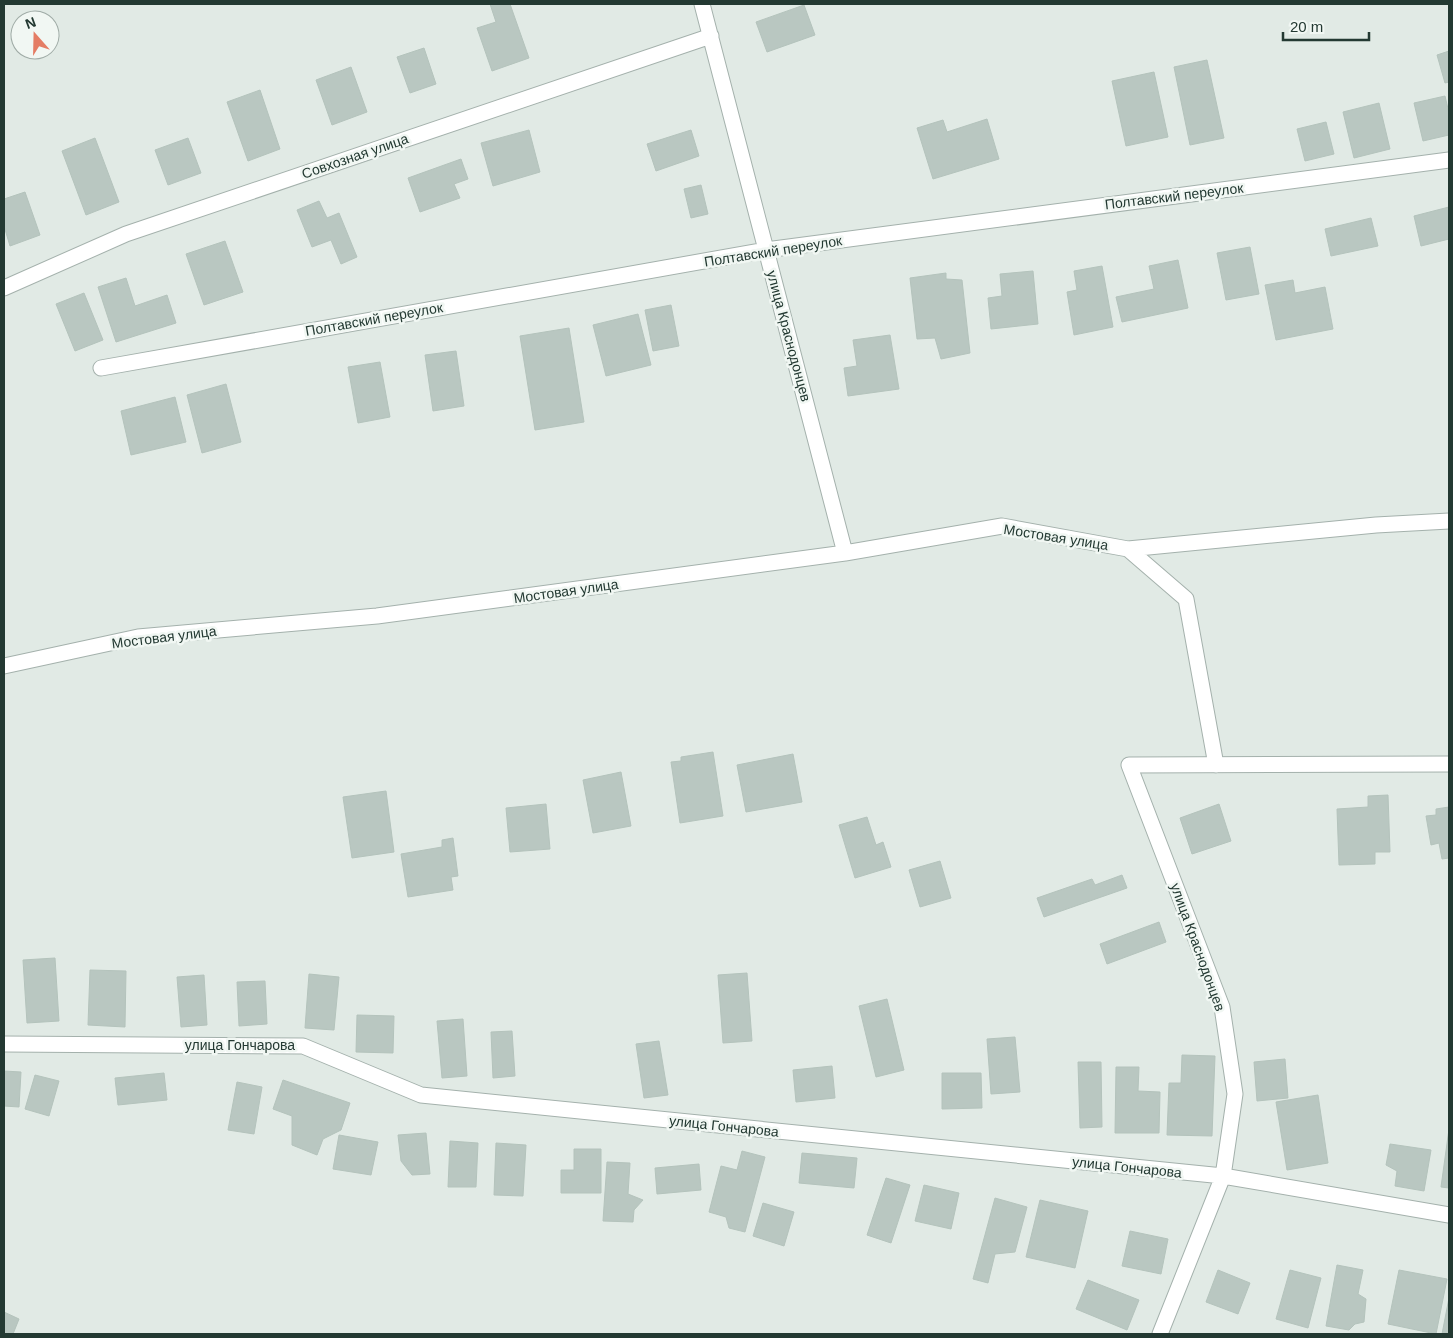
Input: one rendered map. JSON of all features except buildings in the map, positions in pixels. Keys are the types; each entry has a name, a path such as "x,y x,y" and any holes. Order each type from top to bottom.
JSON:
{"street":[{"name":"улица Краснодонцев","path":"702,4 845,552"},
{"name":"Совхозная улица","path":"4,288 126,234 711,36"},
{"name":"Полтавский переулок","path":"101,368 766,250 1449,160"},
{"name":"Мостовая улица","path":"4,666 138,637 377,616 845,552 1002,526 1128,549 1376,525 1449,521"},
{"name":"Мостовая улица","path":"1128,549 1186,599 1216,765"},
{"path":"1216,765 1449,764"},
{"name":"улица Краснодонцев","path":"1160,1334 1223,1176 1235,1094 1222,1007 1129,765 1216,765"},
{"name":"улица Гончарова","path":"4,1044 303,1046 421,1095 1223,1176 1449,1215"}]}
